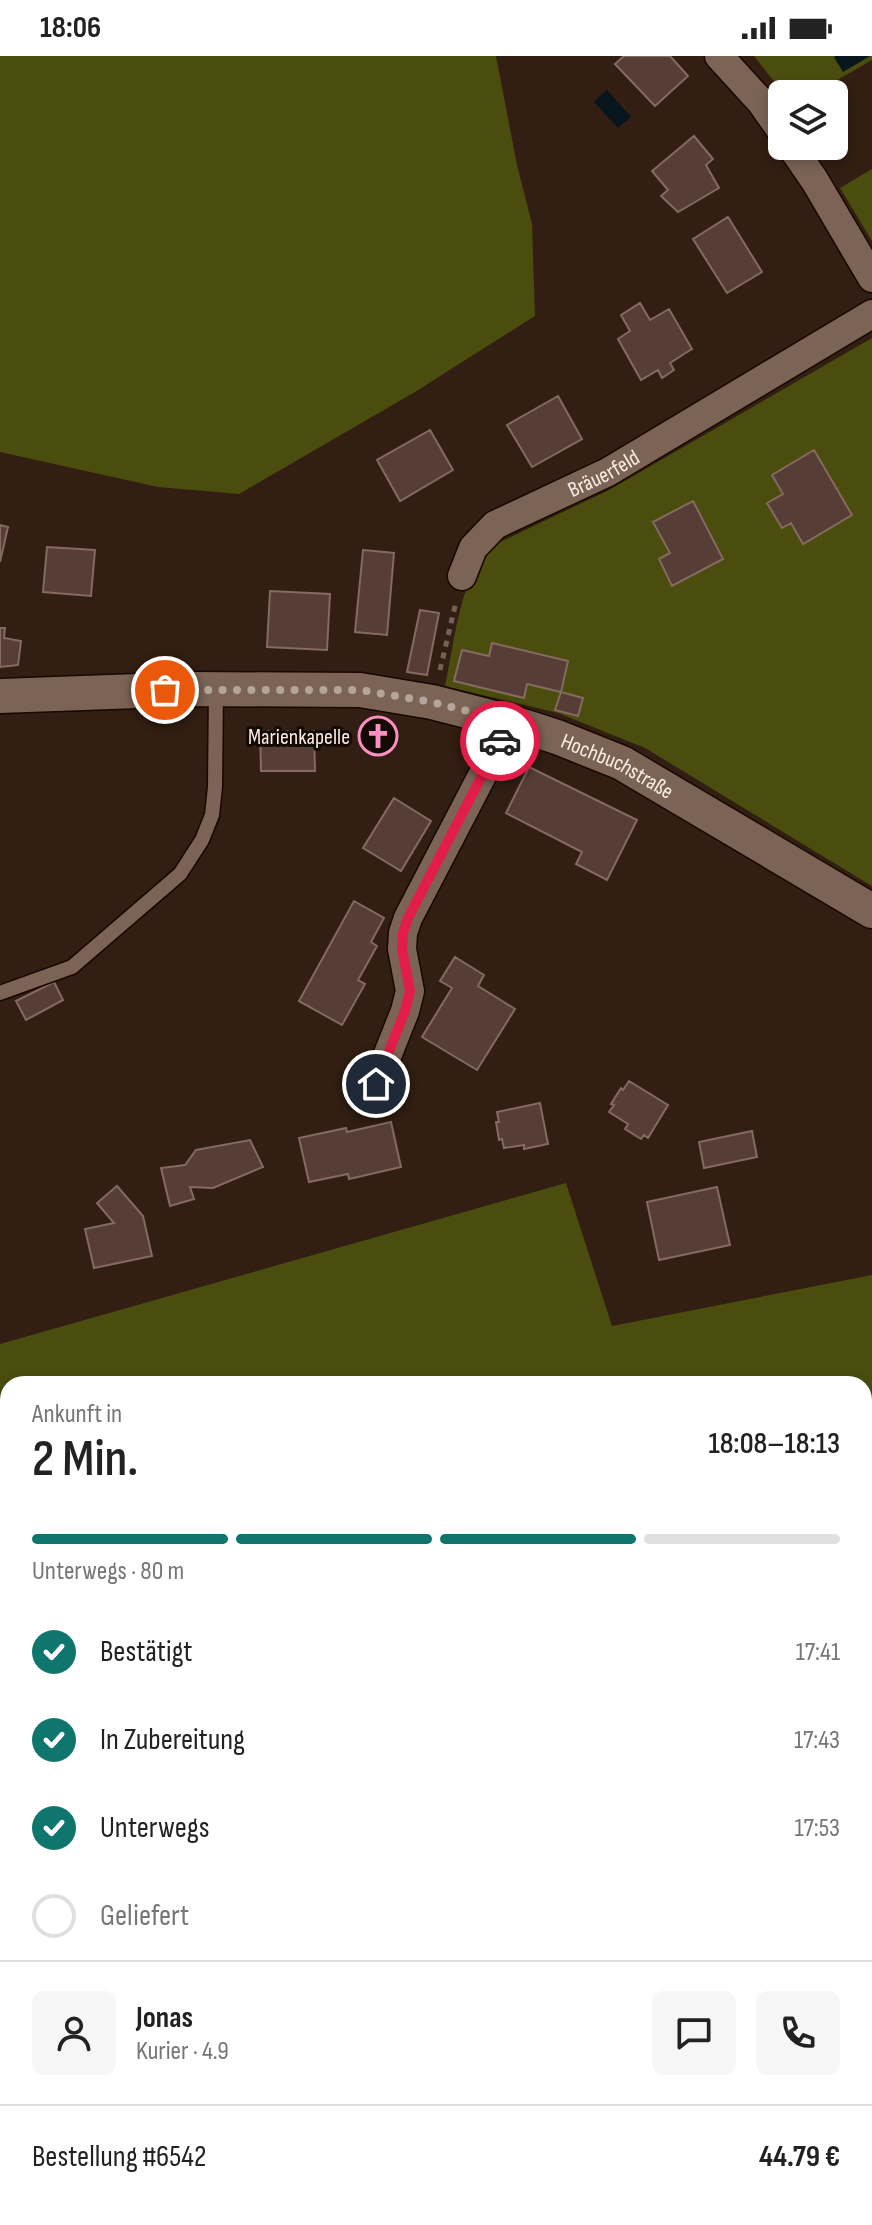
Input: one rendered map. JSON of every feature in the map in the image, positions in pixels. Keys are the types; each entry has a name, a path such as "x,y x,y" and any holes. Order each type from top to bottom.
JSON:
{"street":[{"path":"719,56 768,112"},
{"path":"801,160 872,278"},
{"name":"Bräuerfeld","path":"462,576 473,548 495,525 608,472 872,314"},
{"name":"Hochbuchstraße","path":"0,696 216,689 360,690 432,702 557,737 622,763 872,911"},
{"path":"376,1084 410,991 402,949 408,918 510,722"}],"lane":[{"path":"0,993 72,967 180,874 202,840 212,815 216,689"}],"path":[{"path":"432,702 462,576"}],"shaded area":[{"path":"0,56 496,56 532,224 535,316 415,392 239,494 158,487 0,452"},
{"path":"754,56 872,56 872,60 837,80 773,80"},
{"path":"836,56 870,56 843,72"},
{"path":"607,90 631,117 618,128 594,102"},
{"path":"872,169 872,241 840,188"},
{"path":"872,338 872,886 645,748 558,713 445,686 459,613 468,584 484,556 498,543 609,490"},
{"path":"566,1183 612,1326 872,1275 872,1376 0,1376 0,1344"}],"building":[{"path":"624,56 670,56 688,76 655,106 615,64"},
{"path":"694,136 713,159 706,165 719,188 678,212 661,196 668,190 652,171"},
{"path":"728,217 762,272 727,293 693,239"},
{"path":"640,303 650,320 669,309 692,349 670,363 674,370 662,378 658,370 641,380 618,339 630,331 621,315"},
{"path":"558,396 582,439 532,467 507,425"},
{"path":"430,430 453,470 400,501 377,460"},
{"path":"814,450 852,515 803,544 791,523 782,528 767,503 783,494 772,475"},
{"path":"693,501 723,559 672,586 659,559 670,553 653,522"},
{"path":"0,525 8,527 0,562"},
{"path":"47,547 95,550 91,596 43,592"},
{"path":"363,550 394,553 387,635 355,632"},
{"path":"270,591 330,594 327,650 267,647"},
{"path":"420,610 439,613 427,675 407,672"},
{"path":"0,628 5,628 4,638 21,641 18,665 0,667"},
{"path":"492,643 568,661 561,692 527,684 524,698 454,681 462,650 489,656"},
{"path":"561,692 583,698 578,716 555,710"},
{"name":"Marienkapelle","path":"377,728 386,737 377,745 370,738"},
{"path":"260,731 314,731 315,771 261,771"},
{"path":"529,767 637,820 607,880 576,864 582,852 506,813"},
{"path":"394,798 431,821 401,871 363,848"},
{"path":"354,901 384,918 371,942 377,946 358,980 365,984 342,1025 299,1001"},
{"path":"455,957 484,975 478,986 515,1009 477,1070 422,1037 452,988 440,981"},
{"path":"54,982 63,1000 26,1020 16,1001"},
{"path":"629,1081 668,1105 648,1138 644,1135 641,1139 625,1129 628,1124 609,1112 621,1088 623,1090"},
{"path":"540,1103 548,1144 524,1149 524,1145 504,1148 502,1139 499,1140 497,1112"},
{"path":"391,1122 401,1167 349,1179 348,1174 309,1182 299,1138"},
{"path":"752,1131 757,1157 704,1168 699,1142"},
{"path":"250,1140 263,1167 213,1188 190,1187 194,1199 170,1206 161,1168 185,1165 196,1150"},
{"path":"117,1186 143,1216 152,1256 94,1268 85,1229 114,1223 97,1203"},
{"path":"717,1187 730,1245 659,1260 647,1202"}],"way so far":[{"path":"165,690 360,690 432,702 510,722 500,741"}],"place":[{"name":"Marienkapelle","path":"378,736"}],"route":[{"path":"376,1084 410,991 402,949 408,918 500,741"}]}
